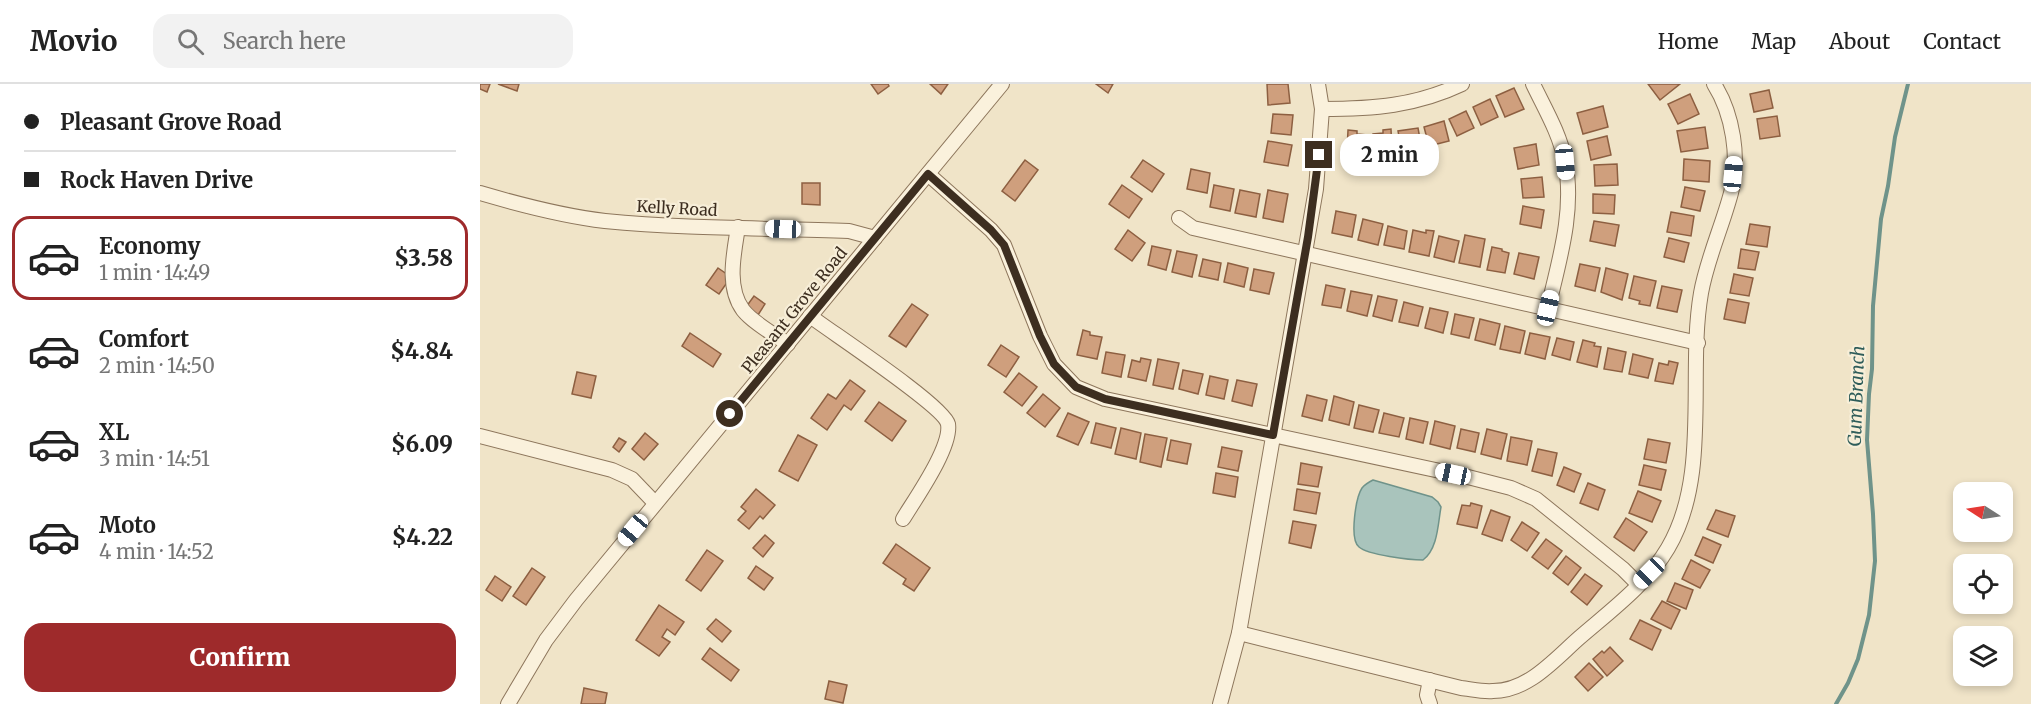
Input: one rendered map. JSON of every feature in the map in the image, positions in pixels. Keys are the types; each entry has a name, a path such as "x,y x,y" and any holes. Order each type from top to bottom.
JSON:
{"street":[{"name":"Pleasant Grove Road","path":"508,704 546,640 576,600 1002,84"},
{"path":"1220,704 1239,633 1316,189 1322,109 1318,84"},
{"path":"1322,109 1368,108 1411,103 1436,96 1462,84"},
{"path":"1533,84 1558,137 1565,162 1568,193 1567,218 1548,308"},
{"path":"1239,633 1461,688 1493,692 1517,688 1540,672 1649,573 1668,548 1681,519 1689,492 1701,294 1708,262 1731,191 1734,157 1731,126 1722,96 1714,84"},
{"path":"928,174 991,230 1004,245 1040,336 1054,364 1076,387 1105,399 1466,476 1511,488 1536,499 1623,569 1638,584"},
{"name":"Kelly Road","path":"480,193 564,214 603,220 654,225 849,231 864,233 875,238"},
{"path":"1179,218 1193,228 1698,343"},
{"path":"738,227 733,260 733,288 743,310 788,344"},
{"path":"810,316 903,382 942,413 948,424 945,442 933,471 903,519"},
{"path":"480,436 612,470 632,479 656,503"},
{"path":"1430,680 1427,695 1430,704"}],"water":[{"path":"1373,480 1432,497 1438,502 1441,507 1434,543 1423,560 1380,555 1364,550 1356,543 1354,518 1358,500 1362,488"}],"building":[{"path":"480,84 490,84 487,92 480,89"},
{"path":"498,84 519,84 517,91"},
{"path":"871,84 888,84 889,86 878,94"},
{"path":"930,84 948,84 941,94"},
{"path":"1096,84 1113,84 1108,93"},
{"path":"1267,84 1288,84 1290,103 1268,105"},
{"path":"1648,84 1680,84 1660,100"},
{"path":"1514,88 1524,109 1505,117 1496,96"},
{"path":"1769,90 1773,108 1754,112 1750,94"},
{"path":"1690,94 1699,114 1678,124 1668,104"},
{"path":"1490,99 1498,117 1481,125 1473,107"},
{"path":"1603,106 1608,127 1583,134 1577,113"},
{"path":"1466,111 1474,128 1457,136 1449,119"},
{"path":"1273,114 1293,115 1291,135 1271,133"},
{"path":"1777,116 1780,136 1760,139 1757,119"},
{"path":"1444,121 1449,141 1429,146 1424,127"},
{"path":"1705,127 1708,148 1681,152 1677,131"},
{"path":"1418,128 1422,150 1402,153 1398,131"},
{"path":"1391,129 1392,152 1374,153 1373,134"},
{"path":"1348,130 1367,135 1366,153 1347,152"},
{"path":"1607,136 1611,155 1591,160 1587,141"},
{"path":"1268,141 1292,145 1288,166 1264,162"},
{"path":"1536,144 1539,165 1518,169 1514,148"},
{"path":"1684,159 1710,161 1709,182 1683,180"},
{"path":"1025,160 1038,170 1015,201 1002,191"},
{"path":"1143,160 1164,174 1152,192 1131,177"},
{"path":"1617,164 1618,185 1595,186 1594,165"},
{"path":"1191,169 1210,173 1207,193 1187,189"},
{"path":"1542,177 1544,197 1523,198 1521,179"},
{"path":"802,183 820,183 820,205 802,204"},
{"path":"1122,185 1142,199 1129,218 1109,204"},
{"path":"1214,185 1234,189 1230,211 1210,207"},
{"path":"1685,187 1705,191 1700,211 1681,207"},
{"path":"1240,190 1260,194 1256,217 1235,213"},
{"path":"1268,190 1288,194 1283,222 1263,218"},
{"path":"1593,194 1615,195 1614,214 1593,213"},
{"path":"1523,206 1544,210 1541,228 1520,224"},
{"path":"1336,211 1356,215 1352,237 1332,233"},
{"path":"1671,212 1694,216 1691,236 1667,232"},
{"path":"1363,219 1383,224 1378,245 1358,240"},
{"path":"1594,221 1619,225 1615,246 1590,241"},
{"path":"1750,224 1770,227 1767,247 1746,244"},
{"path":"1388,226 1407,231 1404,249 1384,245"},
{"path":"1128,230 1145,243 1132,261 1115,249"},
{"path":"1413,230 1426,233 1426,230 1434,231 1429,256 1409,252"},
{"path":"1465,235 1485,239 1480,267 1459,263"},
{"path":"1439,236 1459,241 1454,262 1434,257"},
{"path":"1669,238 1689,243 1684,262 1664,257"},
{"path":"1152,246 1171,250 1166,270 1148,265"},
{"path":"1492,247 1509,253 1505,273 1487,270"},
{"path":"1741,249 1759,252 1755,270 1738,268"},
{"path":"1177,251 1197,255 1192,277 1172,272"},
{"path":"1519,253 1539,257 1534,279 1514,274"},
{"path":"1203,259 1221,263 1218,280 1199,276"},
{"path":"1228,263 1248,268 1244,287 1224,282"},
{"path":"1580,264 1600,268 1595,291 1575,286"},
{"path":"718,268 731,277 719,294 706,285"},
{"path":"1606,268 1628,274 1622,300 1601,292"},
{"path":"1254,269 1274,273 1269,294 1250,290"},
{"path":"1734,274 1753,278 1749,296 1730,293"},
{"path":"1634,276 1656,281 1650,306 1639,304 1640,301 1629,298"},
{"path":"1326,285 1345,289 1341,308 1322,305"},
{"path":"1662,286 1682,290 1677,312 1657,308"},
{"path":"1351,291 1372,295 1367,316 1347,311"},
{"path":"754,296 765,304 758,315 746,307"},
{"path":"1378,296 1397,300 1392,321 1373,316"},
{"path":"1728,299 1749,303 1745,323 1724,319"},
{"path":"1404,302 1423,307 1418,326 1399,322"},
{"path":"912,304 928,315 906,347 889,336"},
{"path":"1430,308 1448,312 1443,333 1425,328"},
{"path":"1455,314 1474,318 1469,338 1451,334"},
{"path":"1480,319 1500,324 1495,345 1475,340"},
{"path":"1505,326 1525,331 1520,353 1500,349"},
{"path":"1083,330 1090,332 1090,335 1102,337 1097,359 1077,355"},
{"path":"690,333 721,354 713,367 682,346"},
{"path":"1530,333 1550,337 1545,359 1525,354"},
{"path":"1557,338 1574,342 1570,360 1552,355"},
{"path":"1583,340 1601,347 1597,367 1577,362"},
{"path":"1001,345 1019,357 1006,377 988,365"},
{"path":"1608,348 1626,352 1622,372 1604,369"},
{"path":"1106,352 1125,355 1121,377 1102,373"},
{"path":"1633,354 1653,359 1648,378 1629,374"},
{"path":"1141,358 1151,360 1146,381 1128,377 1132,360 1140,362"},
{"path":"1158,359 1179,363 1173,389 1153,385"},
{"path":"1669,361 1678,363 1673,384 1655,381 1659,363 1668,365"},
{"path":"1183,370 1203,374 1198,394 1179,389"},
{"path":"577,372 596,376 591,398 572,394"},
{"path":"1019,373 1037,387 1022,406 1004,392"},
{"path":"1210,376 1228,380 1224,399 1206,395"},
{"path":"850,380 865,391 851,410 844,405 827,430 811,418 828,394 836,399"},
{"path":"1237,380 1257,384 1252,406 1232,401"},
{"path":"1043,394 1060,408 1045,427 1027,413"},
{"path":"1307,395 1327,400 1322,421 1302,416"},
{"path":"1334,396 1354,402 1349,425 1329,420"},
{"path":"879,402 906,421 892,441 865,421"},
{"path":"1359,405 1379,410 1373,432 1354,428"},
{"path":"1068,413 1089,422 1078,445 1057,436"},
{"path":"1384,413 1404,418 1399,437 1379,433"},
{"path":"1410,418 1428,422 1423,443 1406,439"},
{"path":"1435,421 1455,426 1450,449 1430,444"},
{"path":"1096,423 1116,428 1111,448 1091,443"},
{"path":"1121,428 1141,433 1136,459 1115,454"},
{"path":"1461,429 1479,433 1475,452 1457,448"},
{"path":"1487,429 1507,434 1501,459 1481,454"},
{"path":"645,433 658,444 644,460 632,449"},
{"path":"1145,434 1167,438 1161,467 1140,462"},
{"path":"798,435 817,445 798,481 779,471"},
{"path":"1511,437 1532,441 1527,465 1507,461"},
{"path":"619,438 626,442 619,452 613,447"},
{"path":"1648,439 1670,443 1666,463 1644,459"},
{"path":"1171,440 1191,444 1187,464 1167,460"},
{"path":"1222,447 1242,451 1238,471 1218,467"},
{"path":"1538,449 1557,453 1552,476 1532,471"},
{"path":"1301,463 1322,467 1318,487 1298,484"},
{"path":"1644,465 1666,470 1661,490 1639,485"},
{"path":"1564,467 1581,474 1574,492 1557,485"},
{"path":"1216,473 1238,477 1235,497 1213,493"},
{"path":"1588,483 1605,490 1598,510 1580,503"},
{"path":"756,489 775,505 763,519 760,516 749,529 738,520 746,511 741,507"},
{"path":"1297,489 1320,493 1316,514 1294,510"},
{"path":"1638,491 1661,501 1652,522 1629,513"},
{"path":"1471,503 1482,506 1477,528 1457,524 1462,505 1470,506"},
{"path":"1491,510 1510,517 1502,541 1482,534"},
{"path":"1716,510 1735,516 1728,537 1707,529"},
{"path":"1626,518 1647,532 1634,551 1614,537"},
{"path":"1293,521 1316,525 1311,548 1289,543"},
{"path":"1522,522 1539,533 1527,551 1511,540"},
{"path":"765,535 774,543 763,557 753,548"},
{"path":"1703,537 1721,545 1713,563 1695,555"},
{"path":"1546,539 1562,551 1548,569 1532,557"},
{"path":"896,544 930,568 914,591 903,584 906,579 883,563"},
{"path":"707,550 723,561 701,591 686,580"},
{"path":"1566,556 1581,568 1568,585 1553,573"},
{"path":"1691,560 1710,570 1700,588 1682,579"},
{"path":"756,566 773,578 764,590 748,578"},
{"path":"532,568 545,577 526,605 513,596"},
{"path":"1585,574 1602,586 1587,605 1571,592"},
{"path":"495,576 511,587 502,601 486,590"},
{"path":"1675,583 1693,590 1686,609 1667,601"},
{"path":"1662,601 1680,610 1671,629 1651,619"},
{"path":"659,605 684,622 675,635 667,629 662,637 670,642 659,656 636,640"},
{"path":"716,619 731,631 722,642 707,629"},
{"path":"1640,620 1661,630 1652,650 1630,639"},
{"path":"1610,647 1623,661 1607,676 1593,659"},
{"path":"710,648 739,670 731,681 702,659"},
{"path":"1589,663 1603,677 1588,691 1575,677"},
{"path":"829,681 847,685 843,703 825,699"},
{"path":"584,688 607,693 605,704 581,704"}],"waterway":[{"name":"Gum Branch","path":"1836,704 1858,659 1869,615 1875,561 1867,440 1872,369 1873,306 1881,219 1895,137 1908,84"}],"route":[{"path":"730,414 928,174 991,230 1004,245 1040,336 1054,364 1076,387 1105,399 1273,435 1300,269 1316,189 1319,155"}]}
